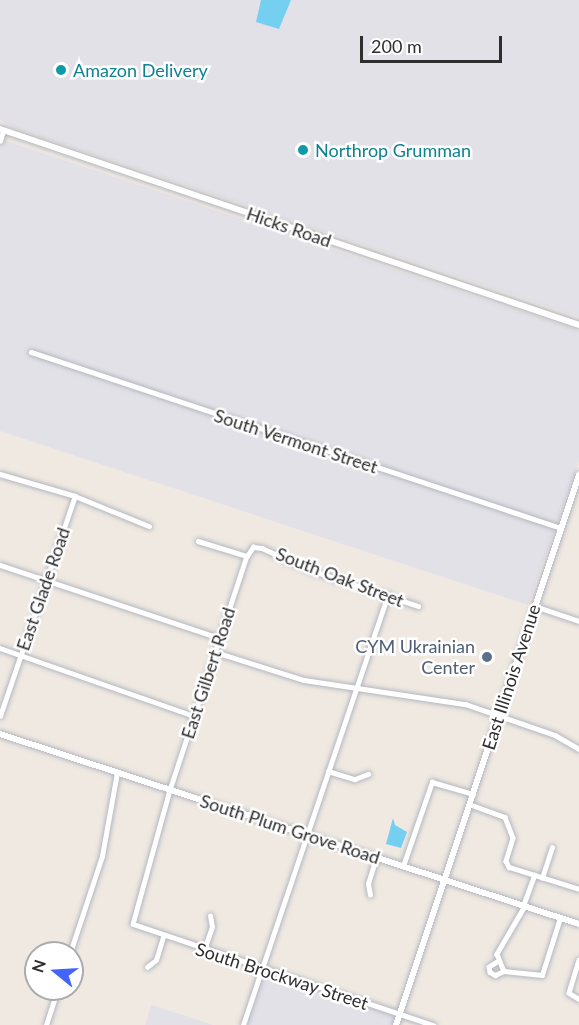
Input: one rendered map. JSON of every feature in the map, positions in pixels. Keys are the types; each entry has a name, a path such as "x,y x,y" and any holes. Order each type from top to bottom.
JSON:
{"main road":[{"name":"Hicks Road","path":"2,130 579,325"},
{"name":"East Illinois Avenue","path":"396,1025 443,878 579,476"},
{"name":"South Plum Grove Road","path":"0,734 579,924"}],"street":[{"path":"0,141 2,130"},
{"name":"South Vermont Street","path":"31,352 561,528"},
{"path":"0,474 75,496 149,526"},
{"name":"East Glade Road","path":"0,716 75,496"},
{"name":"South Oak Street","path":"198,541 246,556 253,547 262,548 310,570 418,606"},
{"name":"East Gilbert Road","path":"133,924 170,790 246,556"},
{"path":"0,565 220,638"},
{"path":"243,1025 260,969 388,596"},
{"path":"535,606 579,621"},
{"path":"0,648 194,716"},
{"path":"215,652 304,680 355,690 444,699 499,714 555,735 579,749"},
{"path":"328,771 355,779 368,774"},
{"path":"74,941 102,856 117,773"},
{"path":"403,866 432,782 473,794"},
{"path":"469,804 505,817 513,840 506,863 542,878 579,889"},
{"path":"542,878 552,848"},
{"path":"370,895 368,884 376,858"},
{"path":"534,875 524,906 502,942 497,962 489,967 490,972 495,975 504,971 542,975 560,918"},
{"path":"204,950 212,927 210,916"},
{"name":"South Brockway Street","path":"133,924 164,937 433,1025"},
{"path":"147,967 156,960 164,937"},
{"path":"579,960 569,993 579,999"},
{"path":"497,962 504,971"},
{"path":"46,1025 54,1001"}],"shaded area":[{"path":"0,0 579,0 579,317 12,127 0,120"},
{"path":"0,139 579,331 579,461 528,605 0,431"},
{"path":"260,969 399,1014 396,1025 243,1025"},
{"path":"151,1005 213,1025 145,1025"}],"water":[{"path":"261,0 291,0 279,29 256,22"},
{"path":"393,818 395,825 407,832 401,848 386,844"}],"place":[{"name":"Amazon Delivery","path":"61,70"},
{"name":"Northrop Grumman","path":"303,150"},
{"name":"CYM Ukrainian Center","path":"487,657"}]}
